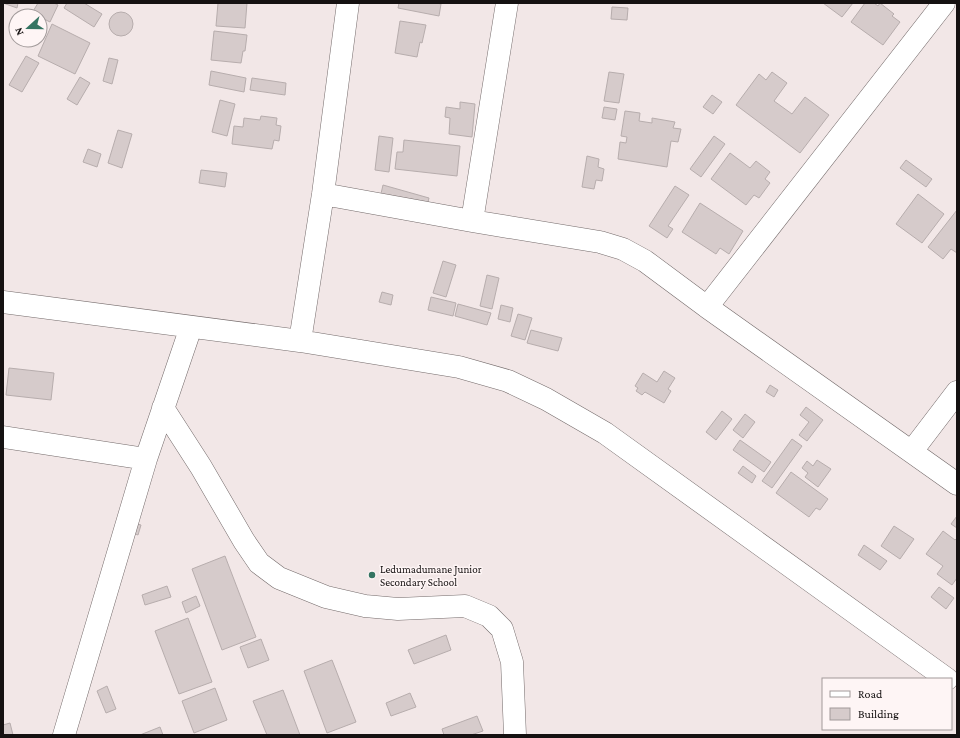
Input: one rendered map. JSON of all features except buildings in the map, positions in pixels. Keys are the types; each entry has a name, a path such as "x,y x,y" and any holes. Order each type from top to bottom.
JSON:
{"street":[{"path":"300,341 323,194 348,3"},
{"path":"472,221 508,3"},
{"path":"707,307 944,3"},
{"path":"323,194 600,242 623,249 646,261 707,307 912,450 957,484"},
{"path":"3,302 300,341 458,367 508,381 546,399 605,433 946,678"},
{"path":"64,735 146,459 191,326"},
{"path":"912,450 957,392"},
{"path":"163,408 201,467 258,563 280,578 326,596 365,606 398,609 465,606 489,616 502,629 512,662 514,735"},
{"path":"3,437 146,459"}],"place":[{"name":"Ledumadumane Junior Secondary School","path":"372,575"}]}
